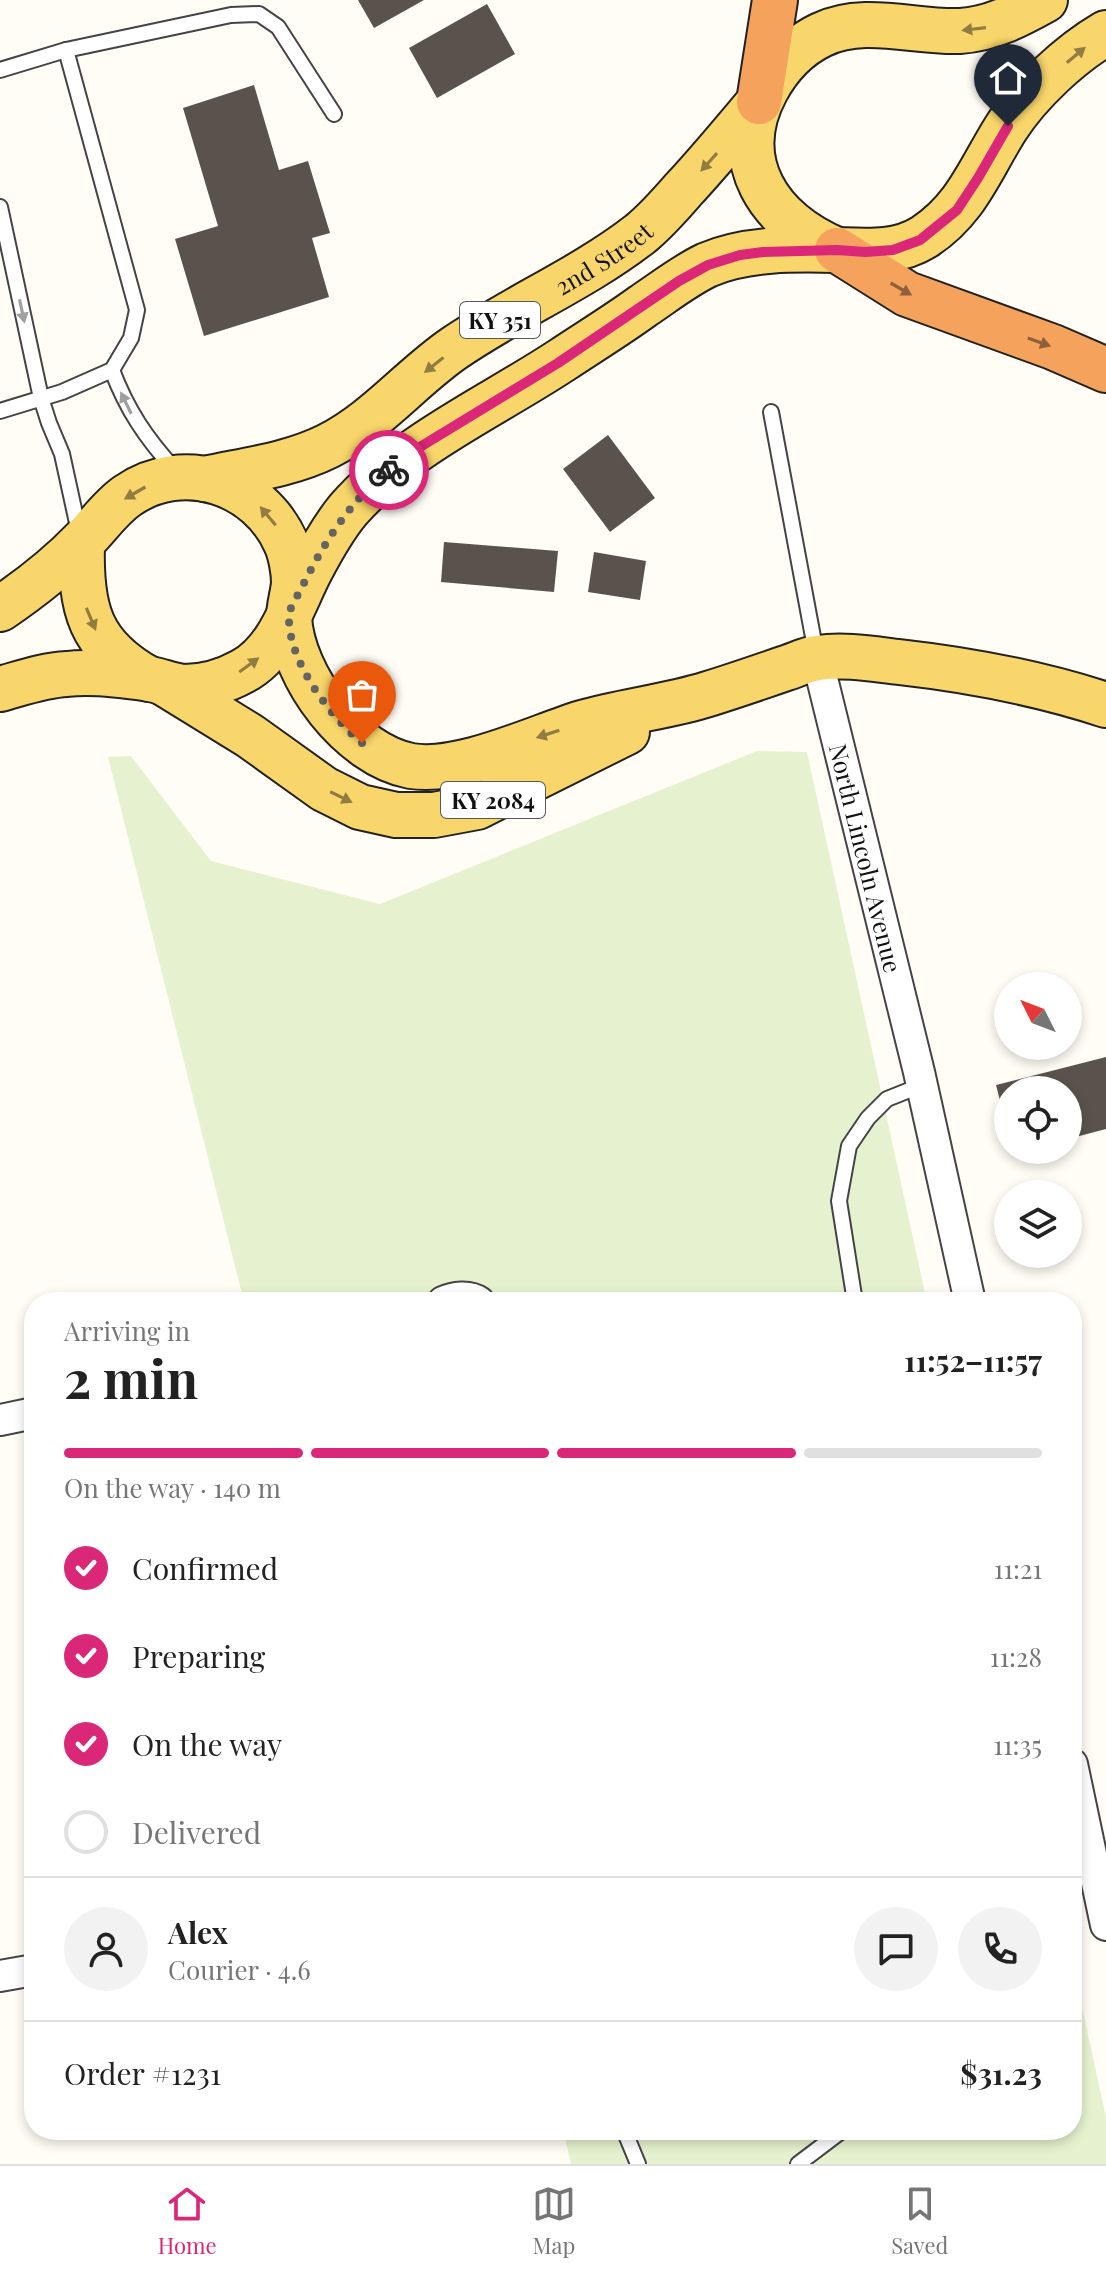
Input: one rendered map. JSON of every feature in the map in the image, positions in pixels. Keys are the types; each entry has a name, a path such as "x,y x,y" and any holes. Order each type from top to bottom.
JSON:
{"highway":[{"path":"759,102 775,0"},
{"path":"837,250 907,294 1053,347 1106,370"}],"main road":[{"name":"2nd Street","path":"0,609 82,543 127,496 155,481 192,478 298,459 330,445 369,420 453,349 593,267 642,232 714,157 759,102 775,72 797,50 823,33 875,25 958,31 989,27 1045,0"},
{"name":"2nd Street","path":"0,689 69,673 156,681 182,687 216,683 247,669 273,645 312,567 345,513 379,478 415,450 545,371 708,265 763,252 893,250 920,240 957,210 1008,126 1028,101 1053,74 1106,33"},
{"name":"2nd Street","path":"759,102 750,138 754,167 762,187 774,207 796,228 813,240 837,250"},
{"name":"2nd Street","path":"192,478 212,480 244,493 271,516 288,546 294,580 289,614"},
{"path":"82,543 81,574 93,626 119,661 156,681"},
{"name":"KY 2084","path":"289,614 293,643 303,669 344,728 378,755 398,763 426,768 485,756 585,722 705,695 817,658 861,658 961,670 1064,691 1106,705"},
{"name":"KY 2084","path":"156,681 250,736 324,789 360,807 396,815 434,815 477,807 705,695"}],"street":[{"name":"North Lincoln Avenue","path":"817,658 922,1085 968,1292"},
{"path":"0,1420 24,1415"},
{"path":"1082,1811 1106,1925"},
{"path":"0,1976 24,1972"}],"lane":[{"path":"0,70 66,50 231,15 259,14 278,27 334,114"},
{"path":"0,411 62,392 112,370 131,338 137,310 66,50"},
{"path":"0,207 41,398 62,454 82,543"},
{"path":"112,370 122,397 155,448 192,478"},
{"name":"North Lincoln Avenue","path":"771,412 817,658"},
{"path":"853,1292 839,1201 849,1146 868,1118 887,1099 922,1085"},
{"path":"628,2140 638,2164"},
{"path":"798,2164 830,2140"}],"green space":[{"path":"757,751 807,752 925,1292 242,1292 108,757 131,756 211,861 380,904"},
{"path":"1082,2008 1106,2117 1106,2164 571,2164 565,2140 1082,2140"}],"building":[{"path":"358,0 424,0 374,28"},
{"path":"487,4 515,54 437,98 409,48"},
{"path":"254,85 279,170 308,161 330,233 312,238 329,297 204,336 175,239 218,226 183,108"},
{"path":"608,435 655,498 610,532 563,469"},
{"path":"444,542 558,551 554,592 441,582"},
{"path":"594,552 646,561 640,600 588,592"},
{"path":"1106,1057 1106,1129 1082,1135 1082,1076 1031,1076"}],"way so far":[{"path":"362,743 344,728 303,669 293,643 289,614 312,567 345,513 389,470"}],"route":[{"path":"389,470 415,450 558,363 679,281 708,265 763,252 893,250 920,240 957,210 1008,126"}]}
